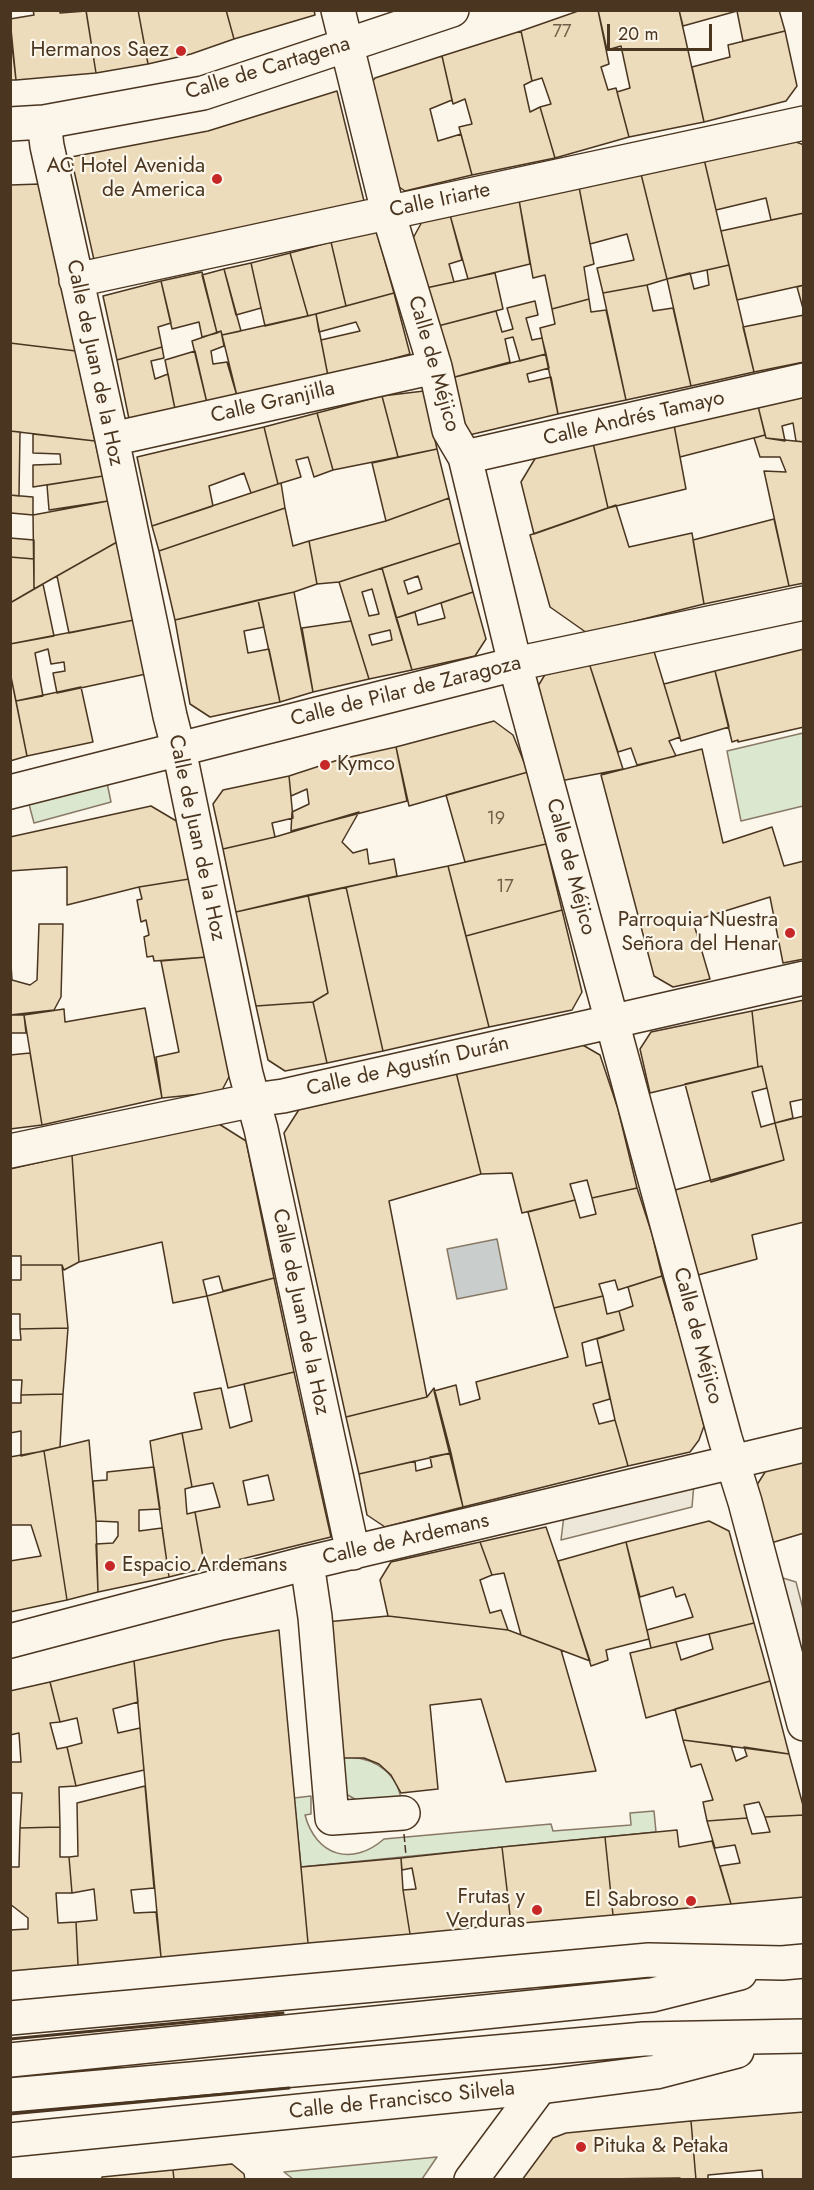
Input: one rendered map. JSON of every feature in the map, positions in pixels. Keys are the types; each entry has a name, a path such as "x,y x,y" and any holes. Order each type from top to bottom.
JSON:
{"street":[{"name":"Calle de Méjico","path":"338,10 388,212 435,367 449,430 465,457 515,664 804,1724"},
{"name":"Calle de Cartagena","path":"10,124 44,122 202,93 452,10"},
{"name":"Calle de Juan de la Hoz","path":"44,122 47,146 112,439 246,1074 254,1100 353,1553"},
{"name":"Calle Iriarte","path":"76,280 804,123"},
{"name":"Calle Granjilla","path":"112,439 435,367"},
{"name":"Calle Andrés Tamayo","path":"465,457 804,380"},
{"name":"Calle de Pilar de Zaragoza","path":"10,792 515,664 804,603"},
{"name":"Calle de Agustín Durán","path":"10,1151 254,1100 283,1096 804,978"},
{"name":"Calle de Ardemans","path":"10,1641 307,1563 804,1445"},
{"path":"307,1563 315,1617 332,1818 403,1813"},
{"path":"10,2018 648,1960 793,1962"},
{"path":"10,2060 652,1995 793,1962"},
{"name":"Calle de Francisco Silvela","path":"10,2140 540,2087 656,2072 796,2037"},
{"name":"Calle de Francisco Silvela","path":"10,2095 644,2039 796,2037"},
{"path":"471,2180 540,2087"}],"green space":[{"path":"803,733 803,806 741,821 727,751"},
{"path":"105,773 111,802 34,823 26,793"},
{"path":"350,1757 370,1761 385,1770 397,1785 402,1805 360,1802 346,1794 341,1758"},
{"path":"311,1796 311,1814 305,1815 310,1829 326,1848 348,1855 372,1848 384,1839 551,1824 553,1831 631,1825 630,1813 654,1811 656,1832 301,1867 294,1798"},
{"path":"437,2157 422,2179 293,2179 284,2172"}],"shaded area":[{"path":"497,1239 507,1289 457,1299 447,1249"},
{"path":"694,1483 692,1507 561,1540 564,1515"},
{"path":"773,1575 796,1582 803,1609 803,1657 793,1654"}],"building":[{"path":"33,10 60,10 60,13 86,11 96,73 16,80 10,19 34,15"},
{"path":"86,10 138,10 148,64 96,73"},
{"path":"138,10 226,10 234,39 191,54 148,64"},
{"path":"226,10 314,10 315,15 234,39"},
{"path":"581,10 598,10 609,64 601,67 608,90 616,88 629,137 555,158 540,107 551,104 542,78 532,81 521,31"},
{"path":"598,10 679,10 704,122 629,137 617,92 630,88 621,46 607,50"},
{"path":"679,10 779,10 785,31 743,41 737,11 683,26"},
{"path":"10,29 16,80 10,80"},
{"path":"521,31 532,81 524,85 530,112 540,107 555,158 472,175 459,127 472,124 465,99 453,104 442,56"},
{"path":"785,31 797,86 786,101 704,122 692,67 730,57 728,45"},
{"path":"442,56 452,100 430,109 438,141 461,134 472,175 405,191 399,187 372,82 375,78"},
{"name":"AC Hotel Avenida de America","path":"337,91 364,201 94,260 71,157 208,131"},
{"path":"791,140 804,145 804,213 771,220 766,198 716,210 704,159"},
{"path":"704,159 729,265 667,279 641,174"},
{"path":"641,174 667,279 603,293 597,268 634,260 627,234 590,244 579,187"},
{"path":"40,184 76,351 10,343 10,185"},
{"path":"579,187 594,264 584,267 589,299 552,309 545,275 533,278 519,200"},
{"path":"519,200 530,264 468,279 450,215"},
{"path":"804,213 804,285 737,300 721,231"},
{"path":"450,215 462,260 449,264 454,282 426,288 412,240 423,220"},
{"path":"376,230 394,293 346,306 331,242"},
{"path":"331,242 346,306 308,316 290,253"},
{"path":"290,253 308,316 265,326 251,263"},
{"path":"251,263 261,308 236,315 224,269"},
{"path":"729,265 754,372 691,386 667,279 690,273 694,289 709,285 707,270"},
{"path":"224,269 241,331 222,335 221,331 217,333 202,275"},
{"path":"202,272 217,333 202,337 199,322 172,329 161,281"},
{"path":"495,273 503,309 438,326 426,288"},
{"path":"161,281 171,323 158,327 162,347 117,360 103,296"},
{"path":"647,285 653,311 673,308 691,386 626,400 603,293"},
{"path":"804,285 804,312 797,287"},
{"path":"394,293 410,354 328,376 321,340 360,331 356,322 319,332 316,314"},
{"path":"589,299 591,312 606,310 626,400 558,414 540,328 555,324 552,309"},
{"path":"535,301 538,315 526,318 532,340 542,338 546,354 520,361 513,337 505,339 510,362 451,378 438,326 496,311 502,332 513,329 507,308"},
{"path":"316,314 328,376 237,396 222,335"},
{"path":"804,315 804,362 754,372 743,327"},
{"path":"221,331 224,346 211,351 213,364 227,362 237,396 207,403 192,341"},
{"path":"10,343 76,351 95,441 10,431"},
{"path":"162,347 164,358 151,361 155,379 168,374 175,409 129,419 117,360"},
{"path":"195,351 207,403 175,409 165,360"},
{"path":"546,354 549,368 527,374 529,382 551,377 558,414 465,436 451,378"},
{"path":"424,391 437,449 398,457 382,396"},
{"path":"382,396 398,457 333,470 317,413"},
{"path":"804,397 804,442 796,441 793,423 782,426 785,441 766,438 758,406"},
{"path":"758,406 765,435 680,457 674,425"},
{"path":"317,413 333,470 314,477 308,457 296,460 301,477 278,484 264,427"},
{"path":"674,425 686,489 608,508 593,443"},
{"path":"264,427 278,484 251,493 244,473 209,486 213,506 152,526 137,457"},
{"path":"10,431 20,432 19,496 10,495"},
{"path":"33,434 95,441 103,476 33,487 33,465 61,464 60,454 33,453"},
{"path":"765,435 766,438 804,442 804,583 789,586 764,471 786,472 780,457 760,457 754,438"},
{"path":"593,443 608,508 534,534 521,482 536,457"},
{"path":"437,449 449,498 386,521 372,463"},
{"path":"103,476 108,501 49,510 47,485"},
{"path":"281,483 285,508 159,551 152,526"},
{"path":"10,495 33,497 33,515 11,513 10,521"},
{"path":"449,498 460,543 339,582 317,584 309,541 386,521"},
{"path":"108,501 117,542 34,589 33,515"},
{"path":"616,505 629,547 692,533 704,604 587,633 550,607 530,535"},
{"path":"285,508 293,546 309,541 317,584 294,592 175,620 159,551"},
{"path":"774,519 789,586 704,604 693,540"},
{"path":"10,538 34,540 34,559 10,557"},
{"path":"117,542 134,620 69,633 57,576"},
{"path":"460,543 473,592 396,618 382,568","holes":["418,576 422,589 408,594 404,581"]},
{"path":"10,557 34,559 34,589 10,603"},
{"path":"382,568 412,670 369,679 339,582","holes":["372,589 379,614 369,616 362,592","390,630 392,640 372,645 369,635"]},
{"path":"43,584 54,636 10,644 10,603"},
{"path":"294,592 313,692 280,702 258,600"},
{"path":"473,592 486,639 475,656 412,670 396,618 415,612 418,625 445,618 441,603"},
{"path":"258,600 264,627 244,631 248,653 269,649 280,702 210,717 190,704 175,620"},
{"path":"134,620 146,674 57,693 53,673 65,671 64,662 51,664 48,649 35,653 43,696 16,701 10,672 10,644"},
{"path":"351,621 369,679 313,692 302,628"},
{"path":"653,648 680,737 669,741 676,756 637,765 631,748 618,752 589,663"},
{"path":"804,649 804,727 732,742 715,671"},
{"path":"589,663 623,769 560,781 535,691 546,673"},
{"path":"715,671 729,727 681,741 664,684"},
{"path":"10,672 27,756 10,761"},
{"path":"81,687 93,742 27,756 16,701"},
{"path":"494,721 513,735 528,772 409,806 396,747"},
{"path":"396,747 407,801 291,831 292,812 309,804 307,789 291,796 289,776 341,759"},
{"path":"702,749 723,843 772,827 784,866 804,861 804,959 783,963 770,897 693,921 710,979 673,987 654,976 601,775"},
{"path":"528,772 546,844 465,862 446,795"},
{"path":"289,776 293,818 272,823 275,837 223,849 213,804 223,790"},
{"path":"151,806 178,822 189,879 139,887 67,905 67,867 10,871 10,837"},
{"path":"359,812 342,842 353,853 367,849 369,864 394,859 397,876 236,912 223,849 275,837"},
{"path":"546,844 562,910 466,936 448,866"},
{"path":"448,866 489,1027 383,1051 346,887"},
{"path":"189,879 207,957 154,961 153,956 147,957 144,937 149,935 146,920 141,922 137,900 142,899 139,887"},
{"path":"346,887 383,1051 327,1063 313,1002 328,993 308,895"},
{"path":"308,895 328,993 313,1002 256,1006 236,912"},
{"path":"562,910 582,992 572,1010 489,1027 466,936"},
{"path":"39,924 63,924 61,997 54,1010 10,1015 10,949 12,980 30,985 37,980"},
{"path":"207,957 230,1075 221,1092 162,1098 156,1057 179,1052 161,961"},
{"path":"804,1000 804,1099 790,1102 793,1118 775,1123 762,1066 758,1067 752,1011"},
{"path":"313,1002 327,1063 285,1071 268,1060 256,1006"},
{"path":"145,1008 162,1098 42,1125 24,1015 64,1009 65,1022"},
{"path":"752,1011 758,1067 650,1093 640,1049 651,1032"},
{"path":"10,1015 24,1015 26,1033 10,1033"},
{"path":"581,1044 600,1055 618,1109 637,1188 592,1198 587,1180 570,1184 575,1200 522,1213 512,1173 481,1174 456,1072"},
{"path":"30,1053 42,1125 10,1129 10,1055"},
{"path":"762,1066 767,1088 752,1092 761,1127 775,1123 784,1160 711,1182 685,1084"},
{"path":"456,1072 481,1174 389,1201 427,1397 346,1417 284,1133 300,1108"},
{"path":"804,1116 804,1222 752,1235 757,1259 698,1275 675,1190 784,1160 775,1123"},
{"path":"219,1124 246,1141 274,1278 223,1291 219,1276 203,1280 207,1296 173,1303 162,1242 79,1262 72,1155"},
{"path":"72,1155 79,1262 64,1270 62,1265 21,1265 21,1256 10,1256 10,1169"},
{"path":"637,1188 652,1234 662,1276 618,1290 615,1280 599,1284 603,1296 554,1308 528,1212 575,1200 580,1218 596,1214 592,1198"},
{"path":"21,1265 62,1265 68,1328 20,1329 20,1314 10,1314 10,1280 21,1280"},
{"path":"662,1276 704,1426 699,1440 690,1452 628,1466 597,1339 624,1330 619,1311 633,1306 628,1287"},
{"path":"274,1278 294,1372 228,1388 207,1296"},
{"path":"603,1296 607,1314 619,1311 624,1330 582,1343 586,1366 602,1362 610,1399 593,1404 599,1424 615,1420 628,1466 463,1507 434,1391 456,1385 460,1405 480,1399 476,1382 568,1357 554,1308"},
{"path":"68,1328 63,1394 21,1395 22,1380 10,1380 10,1340 21,1340 20,1329"},
{"path":"294,1372 331,1537 205,1568 195,1512 220,1507 213,1483 192,1487 182,1433 202,1429 194,1393 221,1388 230,1428 252,1421 244,1384","holes":["268,1475 274,1500 248,1505 243,1481"]},
{"path":"434,1388 451,1453 359,1474 346,1417 427,1397"},
{"path":"63,1394 60,1447 21,1456 21,1431 10,1433 10,1403 21,1403 21,1395"},
{"path":"182,1433 192,1487 185,1489 187,1514 195,1512 205,1568 169,1577 150,1441"},
{"path":"89,1440 96,1521 98,1592 67,1600 44,1451"},
{"path":"44,1451 67,1600 10,1612 10,1561 41,1556 31,1525 10,1525 10,1457"},
{"path":"451,1453 463,1507 385,1527 367,1515 359,1474 415,1461 416,1471 432,1467 430,1457"},
{"path":"804,1460 804,1533 771,1543 755,1488 767,1469"},
{"path":"154,1467 160,1509 139,1510 139,1531 162,1528 169,1577 98,1592 96,1544 113,1543 118,1536 118,1522 96,1521 93,1481 107,1480 107,1472"},
{"path":"709,1521 729,1531 754,1623 651,1648 647,1630 693,1617 685,1594 676,1597 673,1587 640,1597 626,1542"},
{"path":"546,1527 590,1661 521,1635 504,1573 492,1575 480,1542"},
{"path":"480,1542 492,1575 480,1580 490,1613 501,1610 508,1630 388,1616 380,1580 391,1562"},
{"path":"626,1542 649,1639 606,1650 608,1660 591,1666 558,1561"},
{"path":"388,1616 508,1630 561,1650 596,1771 506,1782 481,1699 430,1705 438,1789 401,1793 391,1775 379,1764 364,1758 341,1758 326,1622"},
{"path":"754,1623 770,1681 646,1718 630,1653 676,1642 681,1660 713,1649 709,1634"},
{"path":"279,1630 308,1943 161,1957 134,1661"},
{"path":"134,1661 138,1702 113,1709 118,1733 140,1728 144,1770 76,1786 67,1747 82,1743 77,1718 60,1722 50,1682"},
{"path":"770,1681 789,1754 683,1740 675,1709"},
{"path":"50,1682 60,1722 50,1723 57,1749 67,1747 76,1786 59,1787 60,1827 20,1828 22,1793 10,1793 10,1762 21,1762 19,1733 10,1735 10,1691"},
{"path":"683,1740 731,1746 736,1761 747,1756 744,1747 789,1754 804,1815 765,1817 759,1802 744,1805 747,1818 707,1821 703,1802 713,1800 701,1764 691,1767"},
{"path":"145,1786 154,1888 131,1890 134,1913 156,1912 161,1957 78,1965 76,1922 97,1920 94,1889 72,1893 69,1857 78,1856 77,1803"},
{"path":"804,1815 804,1897 731,1904 720,1866 740,1863 735,1845 715,1848 707,1821 747,1818 752,1834 770,1832 765,1817"},
{"path":"60,1827 60,1857 69,1857 72,1893 56,1893 58,1923 76,1922 78,1965 10,1971 10,1930 28,1929 28,1918 10,1904 10,1867 19,1867 20,1828"},
{"path":"677,1830 679,1847 712,1841 731,1904 613,1915 605,1837"},
{"path":"605,1837 613,1915 511,1924 502,1847"},
{"path":"502,1847 511,1924 410,1934 403,1890 416,1889 412,1868 402,1870 401,1858"},
{"path":"401,1858 410,1934 308,1943 301,1867"},
{"path":"804,2112 804,2180 763,2180 762,2170 708,2175 708,2180 696,2180 691,2121"},
{"path":"691,2121 696,2180 681,2180 680,2178 522,2180 553,2138 566,2133"},
{"path":"232,2164 244,2174 245,2180 174,2180 173,2170"},
{"path":"173,2170 174,2180 102,2180 102,2177"}],"fence":[{"path":"404,1834 406,1856"}],"wall":[{"path":"10,2039 283,2013"},
{"path":"10,2114 289,2088"}],"place":[{"name":"Hermanos Saez","path":"181,51"},
{"name":"AC Hotel Avenida de America","path":"217,179"},
{"name":"Kymco","path":"325,765"},
{"name":"Parroquia Nuestra Señora del Henar","path":"790,933"},
{"name":"Espacio Ardemans","path":"110,1566"},
{"name":"El Sabroso","path":"691,1901"},
{"name":"Frutas y Verduras","path":"537,1910"},
{"name":"Pituka & Petaka","path":"581,2147"}]}
